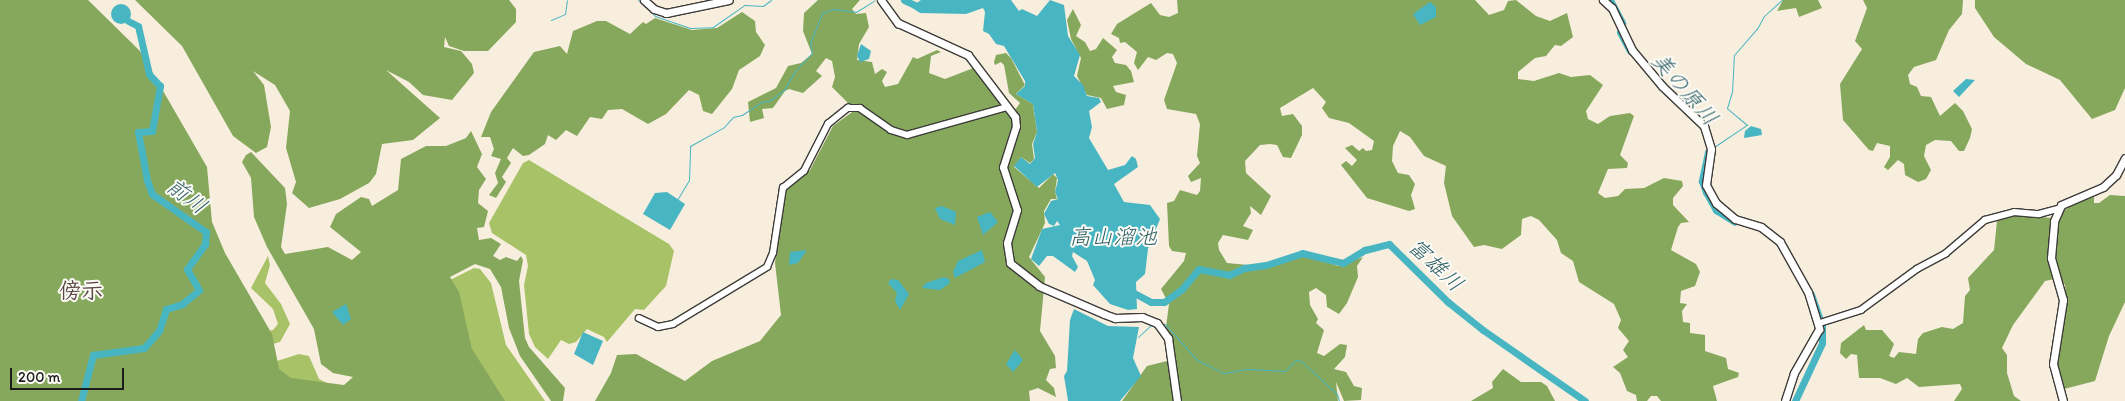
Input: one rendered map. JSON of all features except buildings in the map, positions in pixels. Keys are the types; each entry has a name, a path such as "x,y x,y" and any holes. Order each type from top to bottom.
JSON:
{"main road":[{"path":"644,0 654,9 666,13 729,0"},
{"path":"881,0 898,23 968,55 1016,123 1003,167 1017,210 1007,243 1010,263 1039,286 1096,311 1115,318 1142,317 1156,323 1168,338 1178,401"},
{"path":"1604,0 1612,8 1632,50 1662,86 1704,126 1710,140 1706,185 1716,203 1735,219 1760,227 1780,242 1808,292 1822,323 1816,337 1790,381 1785,401"},
{"path":"2063,401 2053,364 2064,300 2050,250 2058,209 2103,187 2116,175 2125,158"}],"street":[{"path":"638,318 658,327 672,324 767,267 773,253 783,188 804,172 828,124 848,108 860,108 891,130 908,134 1007,108"},
{"path":"1822,323 1862,310 1917,269 1945,254 1986,220 2014,212 2039,214 2058,209"}],"green space":[{"path":"0,0 88,0 140,51 207,167 212,222 225,253 272,334 279,369 291,378 344,385 353,377 333,373 321,364 314,329 267,247 254,217 251,178 242,162 246,155 251,152 285,188 287,204 281,247 285,254 328,247 352,260 361,252 330,227 336,214 361,197 369,199 372,206 398,190 401,159 426,146 446,146 466,138 471,131 482,154 477,167 486,179 479,190 478,203 488,211 484,227 477,228 479,240 491,238 501,244 493,256 500,260 506,257 517,261 521,256 523,260 519,281 525,338 529,347 565,388 563,401 551,401 520,356 509,328 501,287 490,269 475,264 450,277 459,292 472,349 505,401 0,401"},
{"path":"135,0 509,0 516,9 516,22 488,51 464,51 449,46 445,37 444,47 461,51 472,64 474,73 452,100 423,95 409,82 386,70 440,118 413,140 382,144 376,174 369,183 340,199 309,208 292,193 296,182 286,148 290,111 275,85 253,71 264,85 271,127 267,147 256,153 233,136 182,46"},
{"path":"818,0 860,0 852,9 856,14 866,13 869,27 859,44 857,60 872,62 875,74 882,69 887,72 882,81 885,87 898,84 913,57 917,59 937,50 941,52 931,56 929,73 945,79 976,67 1015,110 1020,103 1009,93 1004,65 1001,62 995,65 994,62 996,55 1006,53 1011,58 1025,85 1016,94 1033,104 1037,132 1032,144 1034,159 1030,163 1021,157 1014,167 1039,188 1053,174 1057,178 1055,192 1057,199 1051,199 1044,211 1045,223 1029,257 1045,277 1040,331 1055,356 1056,368 1050,369 1046,380 1054,388 1056,397 1038,388 1029,391 1030,401 595,401 611,373 617,355 636,354 685,381 712,361 760,341 781,315 775,263 782,201 788,188 810,170 833,126 855,110 832,87 835,77 832,61 826,58 816,71 822,76 803,93 789,89 785,91 773,108 762,109 764,118 750,122 748,102 776,88 788,66 801,63 812,54 803,31 804,13"},
{"path":"1177,0 1475,0 1489,15 1504,10 1508,1 1516,0 1536,16 1550,21 1567,13 1573,37 1561,46 1555,45 1546,56 1535,58 1518,72 1518,79 1534,81 1559,73 1571,77 1590,75 1603,85 1586,111 1588,119 1598,124 1610,116 1630,113 1634,116 1620,155 1628,163 1627,168 1608,169 1598,193 1605,198 1618,196 1625,189 1644,188 1664,178 1682,181 1683,186 1673,198 1673,205 1689,222 1681,223 1678,227 1671,250 1696,264 1700,272 1695,286 1681,291 1680,303 1687,304 1682,311 1683,322 1690,323 1690,333 1705,335 1705,351 1726,358 1728,369 1739,373 1738,377 1713,386 1717,401 1661,401 1657,396 1651,396 1647,401 1637,401 1636,395 1627,391 1620,373 1613,367 1628,357 1623,350 1629,341 1618,328 1621,320 1614,304 1579,282 1573,261 1561,253 1557,240 1539,220 1531,216 1522,219 1521,235 1502,249 1484,245 1474,247 1452,216 1444,183 1446,166 1424,156 1410,137 1400,131 1393,146 1392,161 1398,173 1409,175 1415,184 1411,195 1415,209 1409,211 1367,198 1341,165 1346,161 1352,166 1357,160 1345,148 1352,145 1359,151 1363,148 1366,151 1372,150 1374,141 1349,123 1329,118 1322,108 1326,102 1313,88 1280,108 1282,116 1293,114 1302,126 1302,135 1291,158 1283,157 1277,145 1270,144 1260,145 1245,161 1246,173 1271,196 1261,215 1250,206 1251,213 1243,226 1253,230 1248,240 1223,235 1218,243 1219,250 1227,263 1259,266 1304,254 1338,266 1363,257 1357,266 1358,277 1347,303 1339,314 1327,307 1326,295 1316,288 1309,292 1310,305 1318,319 1316,323 1324,330 1317,353 1324,356 1340,344 1347,345 1345,357 1334,369 1346,372 1354,386 1362,388 1361,400 1344,401 1336,382 1338,401 1122,401 1147,366 1175,359 1172,338 1166,327 1169,304 1161,289 1184,261 1186,253 1172,251 1169,246 1167,203 1174,201 1180,190 1197,195 1200,191 1201,178 1191,182 1188,176 1200,163 1197,156 1200,124 1196,114 1167,109 1164,100 1177,63 1173,54 1167,53 1156,60 1148,57 1138,70 1134,63 1137,52 1125,42 1120,43 1119,38 1111,34 1117,24 1151,3 1160,15 1169,17 1178,13"},
{"path":"1783,0 1818,0 1822,8 1799,17 1796,8 1777,11"},
{"path":"1863,0 1963,0 1962,14 1949,30 1936,60 1914,67 1908,75 1910,84 1917,87 1921,96 1931,97 1940,116 1955,103 1963,111 1972,129 1970,138 1964,151 1959,151 1951,141 1935,140 1926,145 1924,156 1931,170 1926,179 1918,182 1905,175 1904,164 1898,160 1888,170 1884,167 1890,157 1890,146 1877,143 1873,151 1869,150 1843,120 1840,84 1862,49 1855,41 1867,8"},
{"path":"1975,0 2125,0 2125,88 2115,110 2092,119 2060,80 2026,64 1994,37 1975,8"},
{"path":"1073,9 1081,25 1076,36 1085,42 1090,51 1096,49 1103,38 1117,50 1112,57 1115,63 1126,65 1131,71 1134,82 1113,86 1116,92 1126,95 1124,105 1107,109 1101,98 1087,95 1077,76 1081,58 1071,39 1067,20"},
{"path":"742,12 755,21 756,32 765,45 760,56 739,70 732,89 712,114 703,111 699,95 689,90 666,114 648,124 622,109 608,110 602,119 590,117 577,136 566,130 556,140 548,135 545,144 529,155 523,156 513,148 507,158 511,163 502,177 506,182 496,198 489,195 498,183 495,173 501,159 491,156 494,149 490,137 481,137 491,112 534,52 560,46 567,54 573,31 597,21 606,21 630,34 643,22 646,24 655,18 692,30 717,28"},
{"path":"529,160 669,244 674,251 666,286 644,310 635,309 607,342 604,337 587,329 576,342 569,344 561,340 548,359 535,347 529,334 524,285 528,266 526,255 492,233 489,223 523,163"},
{"path":"2110,195 2125,196 2125,302 2109,336 2095,381 2064,389 2056,359 2066,298 2065,285 2059,278 2045,281 2013,325 2002,348 2007,355 2007,373 2014,396 2021,401 1954,401 1962,389 1960,384 1919,387 1907,378 1896,384 1880,378 1859,378 1857,355 1851,354 1846,359 1840,353 1841,343 1864,325 1866,330 1882,330 1894,344 1889,356 1894,358 1899,352 1916,354 1918,339 1923,333 1942,327 1953,329 1963,323 1965,296 1970,290 1968,278 1994,250 1997,221 2017,215 2052,218 2081,200 2094,197 2094,203 2099,203"},
{"path":"268,256 270,265 265,283 281,304 290,324 280,342 269,345 274,362 299,354 309,356 319,379 333,386 348,387 434,288 474,268 480,269 491,283 506,345 545,401 324,401 221,341 273,330 278,324 273,309 251,288"},
{"path":"1503,369 1521,382 1541,382 1547,386 1555,401 1471,401 1493,388 1492,382"}],"water":[{"name":"高山溜池","path":"921,0 1011,0 1019,11 1022,9 1037,16 1050,0 1064,5 1068,36 1080,55 1074,76 1083,85 1087,96 1099,98 1101,102 1089,111 1092,127 1089,138 1108,170 1125,165 1132,156 1136,159 1138,167 1114,184 1124,202 1150,205 1160,219 1148,249 1145,274 1136,282 1137,309 1128,310 1110,304 1093,285 1095,280 1087,261 1073,252 1072,256 1078,267 1075,272 1053,256 1047,256 1039,266 1031,259 1042,229 1060,225 1057,221 1054,226 1049,224 1044,214 1051,201 1058,199 1055,192 1058,180 1055,173 1037,187 1014,166 1021,157 1030,164 1035,158 1033,144 1037,132 1033,104 1016,94 1025,86 1025,81 1004,46 996,44 989,34 983,31 985,12 983,8 966,14 920,13 911,7"},
{"path":"1430,2 1436,7 1436,17 1420,25 1413,14"},
{"path":"121,4 128,7 131,14 128,21 121,24 114,21 111,14 114,7"},
{"path":"861,44 871,51 869,59 860,62 857,56"},
{"path":"1966,79 1975,80 1959,97 1953,91"},
{"path":"1751,126 1761,129 1762,135 1744,138 1745,131"},
{"path":"667,192 685,204 670,230 643,214 655,193"},
{"path":"942,206 956,212 955,225 940,219 935,208"},
{"path":"990,212 998,222 983,235 977,217"},
{"path":"807,250 798,263 789,265 790,252"},
{"path":"982,250 985,262 955,278 953,272 958,261"},
{"path":"944,277 949,279 950,283 940,290 922,288 926,283"},
{"path":"891,279 898,280 909,294 900,310 895,301 897,293 888,283"},
{"path":"346,304 351,319 343,325 332,312"},
{"path":"1074,309 1108,326 1139,327 1133,358 1141,376 1120,401 1068,401 1064,376 1067,371 1070,320"},
{"path":"583,332 603,341 593,365 574,354"},
{"path":"1015,350 1023,360 1013,372 1006,364"}],"waterway":[{"path":"551,20 565,14 567,0"},
{"path":"638,0 655,16 690,28 713,27 745,5 763,6 771,0"},
{"path":"677,200 689,180 690,146 724,127 733,117 742,115 761,102 769,101 784,90 795,71 812,53 810,43 822,13 833,9 856,12 875,0"},
{"name":"富雄川","path":"904,0 919,7"},
{"name":"美の原川","path":"1610,0 1622,23"},
{"path":"1714,147 1747,125 1727,108 1732,92 1734,55 1757,29 1764,16 1782,0"},
{"name":"前川","path":"81,401 93,355 144,348 159,331 166,309 182,304 199,290 187,269 205,244 206,232 152,194 147,180 138,132 152,131 160,86 149,74 138,26 128,21"},
{"name":"美の原川","path":"1620,32 1630,51"},
{"name":"美の原川","path":"1708,152 1702,181 1706,192 1716,210 1735,222"},
{"name":"富雄川","path":"1134,293 1151,302 1164,302 1182,289 1199,269 1229,275 1244,268 1266,265 1302,253 1343,263 1365,250 1389,244 1448,302 1483,330 1585,401"},
{"name":"美の原川","path":"1795,401 1822,343 1822,326 1811,294"},
{"path":"1138,337 1152,324"},
{"path":"1161,324 1165,324 1197,360 1224,373 1247,369 1285,371 1296,360 1301,361 1337,394 1339,401"}],"district":[{"name":"傍示","path":"81,291"}]}
